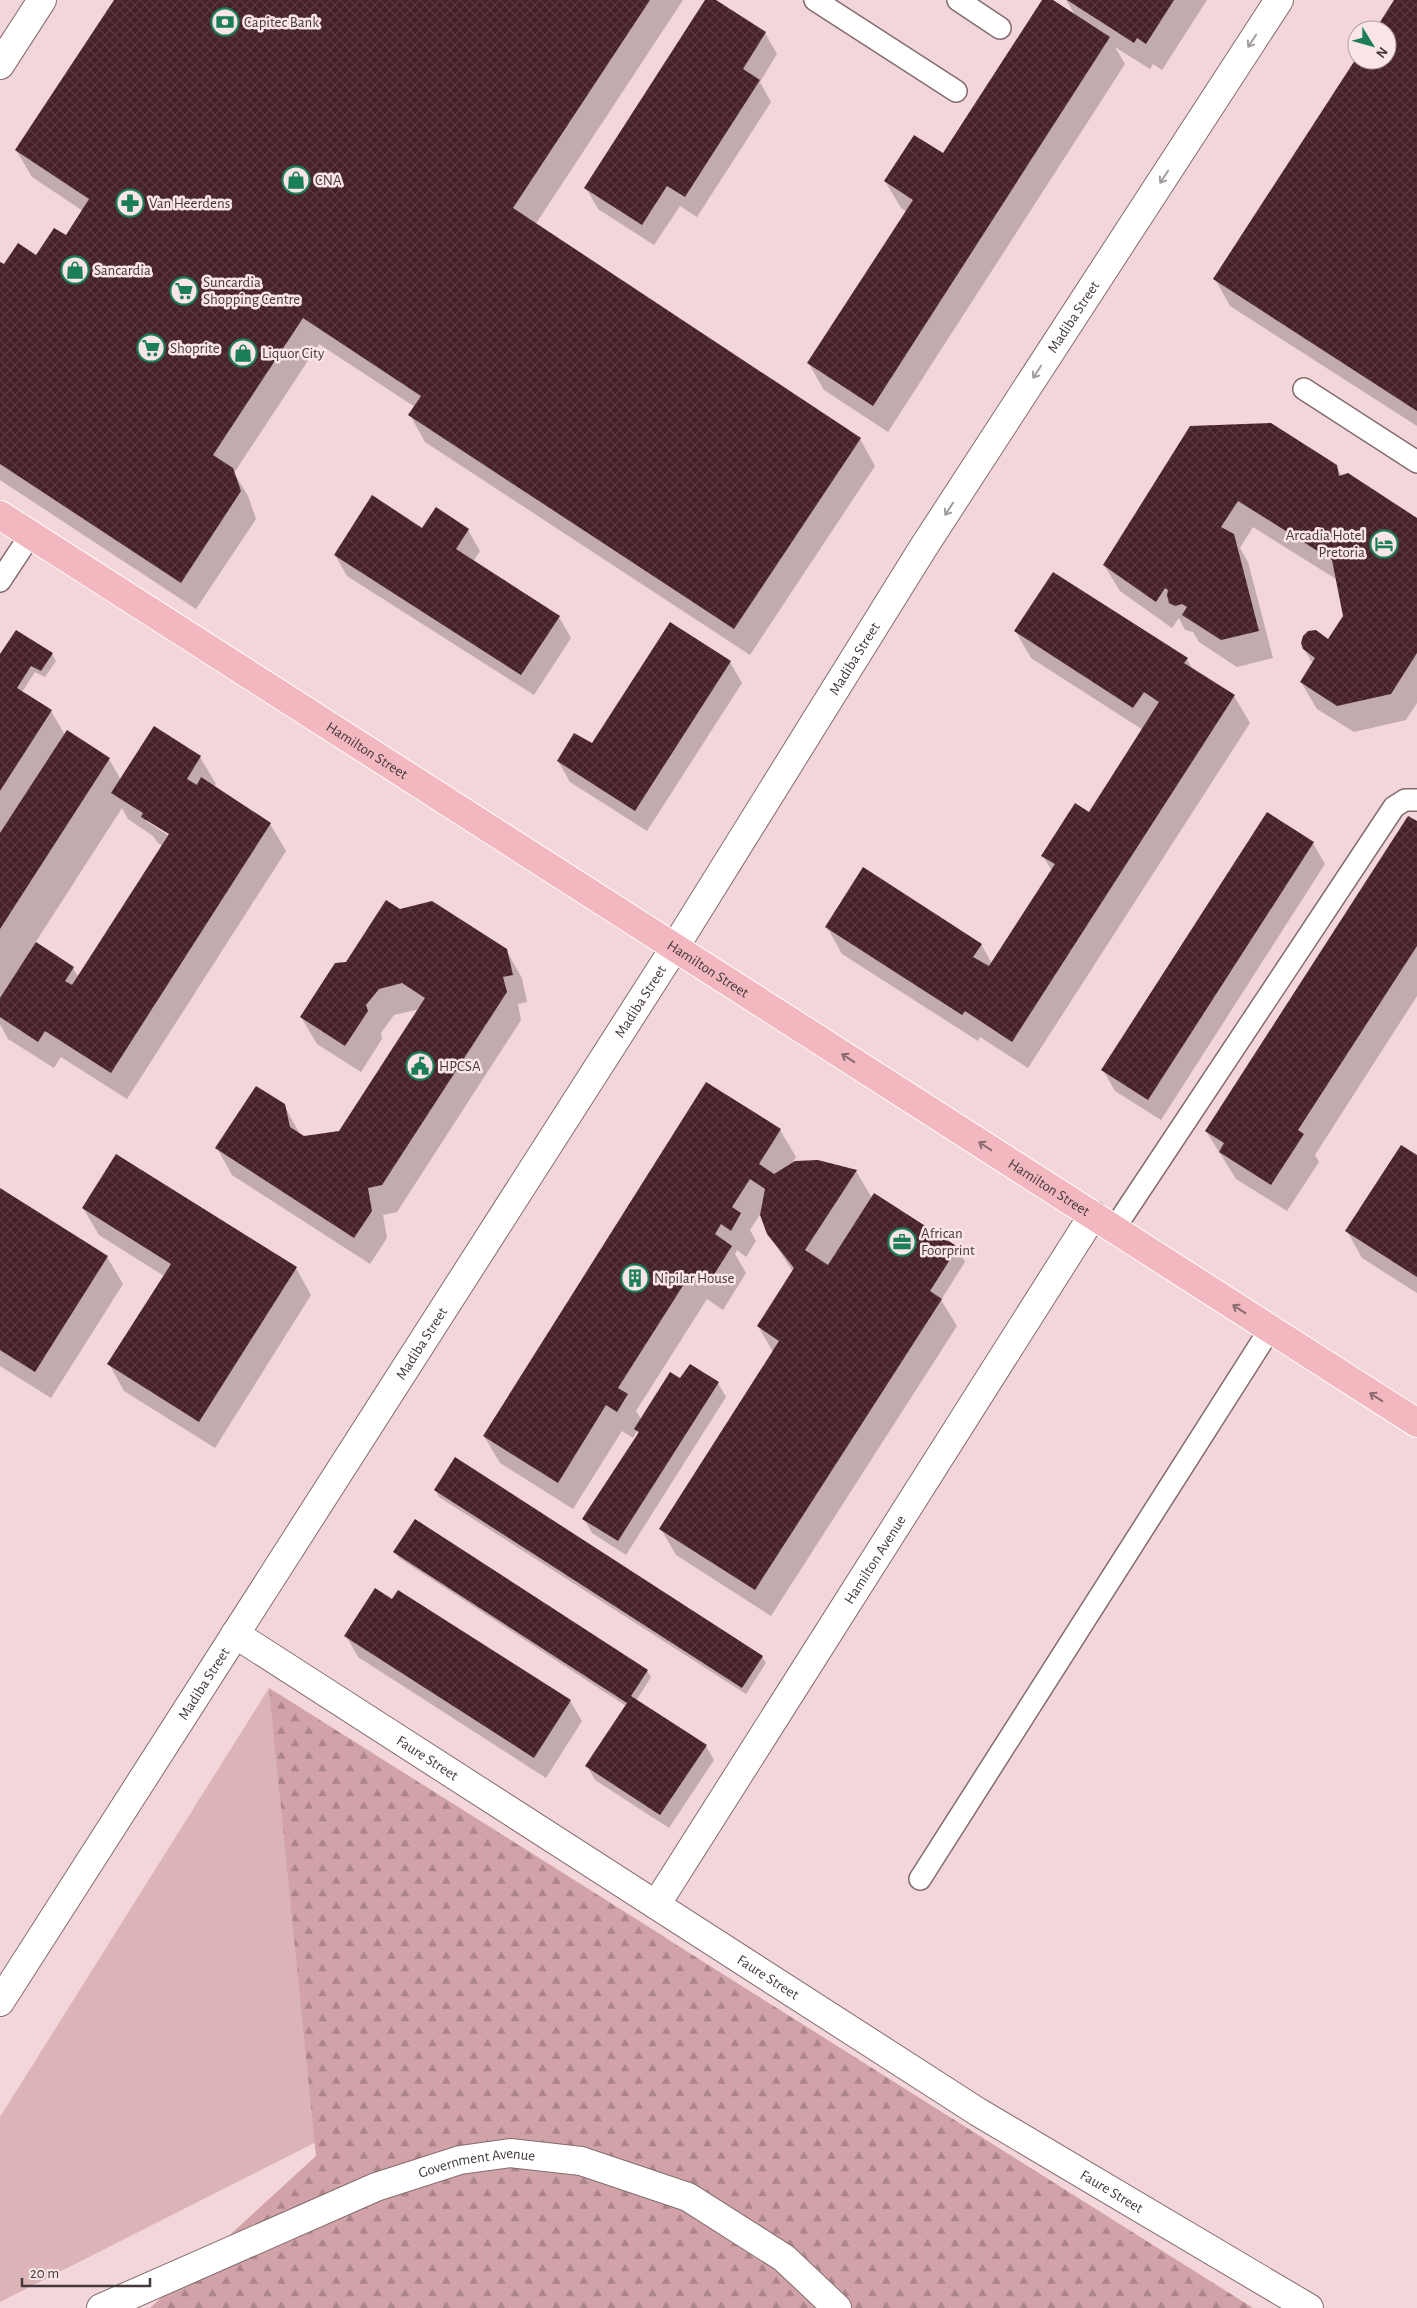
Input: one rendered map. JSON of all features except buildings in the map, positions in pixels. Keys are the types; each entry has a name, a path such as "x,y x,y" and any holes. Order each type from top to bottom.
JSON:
{"main road":[{"name":"Hamilton Street","path":"0,515 1417,1423"}],"street":[{"path":"0,65 42,0"},
{"name":"Madiba Street","path":"0,2002 674,947 923,548 1278,0"},
{"name":"Hamilton Avenue","path":"656,1905 1104,1222"},
{"name":"Faure Street","path":"235,1634 978,2112 1309,2308"},
{"name":"Government Avenue","path":"101,2308 376,2187 460,2160 510,2153 581,2162 688,2197 784,2258 837,2308"}],"lane":[{"path":"815,0 956,91"},
{"path":"958,0 1000,28"},
{"path":"1304,389 1417,462"},
{"path":"0,581 31,534"},
{"path":"1104,1222 1394,807 1405,800 1417,800"},
{"path":"920,1879 1270,1329"}],"shaded area":[{"path":"269,1688 665,1937 330,2135 0,2302 0,2117"}],"green space":[{"path":"269,1688 1253,2308 150,2308 316,2156"}],"place":[{"name":"Capitec Bank","path":"225,22"},
{"name":"CNA","path":"296,180"},
{"name":"Van Heerdens","path":"130,203"},
{"name":"Sancardia","path":"75,270"},
{"name":"Suncardia Shopping Centre","path":"184,291"},
{"name":"Shoprite","path":"151,348"},
{"name":"Liquor City","path":"243,353"},
{"name":"Arcadia Hotel Pretoria","path":"1384,544"},
{"name":"HPCSA","path":"420,1066"},
{"name":"African Foorprint","path":"902,1242"},
{"name":"Nipilar House","path":"635,1278"}]}
